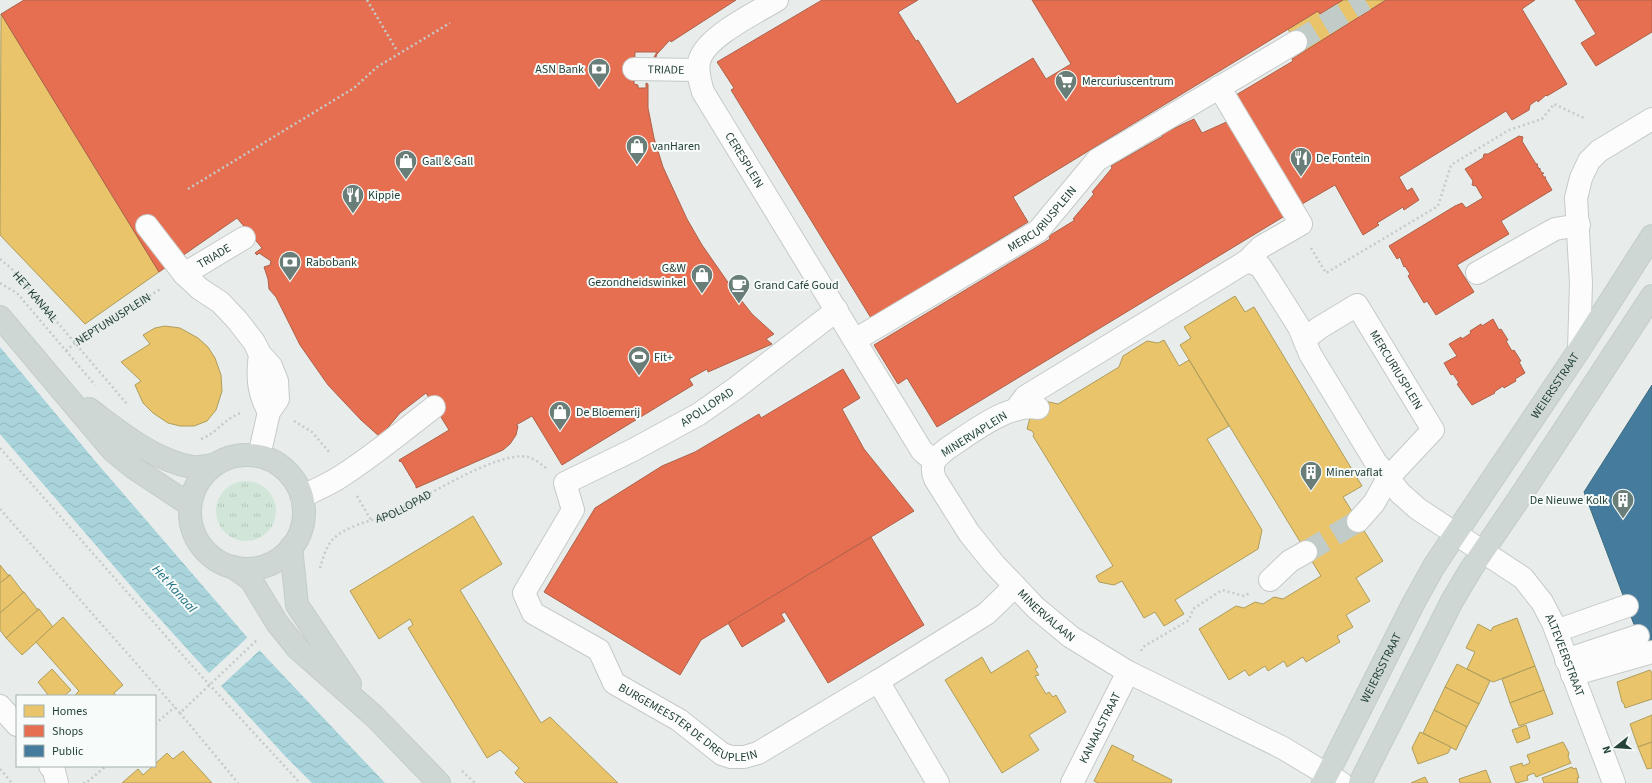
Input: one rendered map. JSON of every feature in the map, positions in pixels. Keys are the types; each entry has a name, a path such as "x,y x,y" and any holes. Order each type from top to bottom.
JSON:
{"main road":[{"name":"WEIERSSTRAAT","path":"1330,780 1413,604 1434,566 1579,350 1652,236"},
{"path":"1360,783 1454,597 1652,296"},
{"path":"0,317 113,451 134,468 190,505"},
{"path":"60,388 128,438 165,459 194,467 213,466"},
{"path":"233,567 249,569 265,566 280,558 291,547 300,532 304,515 307,494 286,471 260,450 227,458 213,466 202,476 194,490 190,505 191,521 196,537 205,551 218,561 233,567 251,580 277,623 297,648 367,710 440,783"},
{"path":"291,547 297,605 367,710"}],"street":[{"name":"CERESPLEIN","path":"777,0 714,39 703,50 699,60 698,70 703,92 855,340"},
{"name":"MERCURIUSPLEIN","path":"855,340 1038,231 1096,160 1296,42"},
{"name":"TRIADE","path":"634,70 698,70"},
{"path":"1219,87 1301,224 1261,247 1247,261 1260,266 1299,327 1310,354 1375,461 1400,493 1418,509 1483,551"},
{"path":"1579,350 1581,284 1579,225 1576,198 1581,178 1589,161 1599,151 1652,119"},
{"path":"1477,273 1555,229 1579,225"},
{"path":"147,226 200,289 220,302 250,336 260,354 258,382 262,399 269,412 260,450"},
{"name":"TRIADE","path":"180,267 244,238"},
{"name":"MINERVAPLEIN","path":"934,461 948,448 1001,415 1027,413 1025,397 1247,261"},
{"name":"MERCURIUSPLEIN","path":"1305,339 1319,328 1357,306 1433,430 1388,478"},
{"name":"APOLLOPAD","path":"565,484 633,450 699,414 736,388 837,310"},
{"path":"855,340 922,451 934,461"},
{"path":"307,494 343,475 386,445 434,407"},
{"name":"MINERVALAAN","path":"934,461 932,472 969,533 994,564 1036,608 1071,637 1128,672 1283,748 1330,780"},
{"path":"1358,521 1374,503 1388,478"},
{"name":"BURGEMEESTER DE DREUPLEIN","path":"565,484 573,510 524,593 533,613 600,650 614,683 679,720 722,754 731,757 744,757 758,753 878,682 986,614 1015,586"},
{"name":"ALTEVEERSTRAAT","path":"1483,551 1523,578 1542,602 1556,631 1614,783"},
{"path":"1270,580 1290,562 1306,552"},
{"path":"1556,631 1627,606"},
{"path":"1569,668 1645,644"},
{"name":"KANAALSTRAAT","path":"1072,783 1128,672"},
{"path":"878,682 938,783"},
{"path":"0,706 16,723"},
{"path":"51,767 54,771 57,783"}],"path":[{"path":"367,0 396,49"},
{"path":"188,189 354,88 377,66 450,23"},
{"path":"1301,224 1326,273 1438,206 1451,165 1509,130 1542,119 1554,104 1586,119"},
{"name":"HET KANAAL","path":"0,259 12,268 129,406"},
{"name":"NEPTUNUSPLEIN","path":"44,368 180,267"},
{"path":"0,283 17,293 67,350 96,386"},
{"path":"199,440 210,436 236,415 254,411 269,412 293,420 312,432 330,453 371,520"},
{"path":"0,448 209,685 300,783"},
{"name":"APOLLOPAD","path":"319,574 325,552 333,539 348,529 371,520 388,516 449,483 493,463 507,459 527,457 536,460 565,484"},
{"path":"0,509 175,707 238,783"},
{"path":"1128,672 1143,647 1189,620 1193,609 1222,590 1244,596 1270,580"},
{"path":"180,713 258,640"},
{"path":"156,723 175,707"},
{"path":"458,766 474,783"},
{"path":"81,783 86,783 105,767"},
{"path":"0,769 11,782 10,783"}],"green space":[{"path":"240,481 252,481 268,489 274,499 276,511 274,523 268,533 252,541 240,541 224,533 216,517 216,505 224,489"}],"water":[{"name":"Het Kanaal","path":"0,347 96,462 246,636 385,783 308,783 264,738 0,442"}],"pier":[{"path":"0,434 149,607 209,673 249,636 261,649 221,686 285,756 312,783 305,783 145,611 0,445"}],"building: Homes":[{"path":"1343,0 1386,0 1302,54 1288,29 1318,11 1320,14"},
{"path":"1,14 159,272 85,324 0,235"},
{"name":"Minervaflat","path":"1235,296 1245,312 1254,307 1362,486 1343,497 1383,561 1356,578 1370,601 1346,615 1353,627 1337,636 1340,642 1306,662 1303,657 1287,667 1284,661 1268,671 1265,666 1249,676 1245,670 1229,680 1199,629 1236,606 1244,608 1255,602 1263,604 1274,597 1283,599 1321,576 1180,345 1191,338 1184,327"},
{"path":"165,326 180,328 198,338 208,347 215,358 221,375 222,391 216,410 207,421 194,426 180,426 168,423 153,413 143,403 135,385 141,381 121,362 150,344 143,335 155,328"},
{"path":"1164,340 1179,366 1189,360 1229,426 1207,439 1262,530 1258,549 1175,600 1184,614 1164,626 1155,612 1144,618 1122,581 1114,585 1099,582 1096,576 1113,566 1033,436 1034,434 1032,431 1027,429 1031,414 1040,400 1058,404 1119,367 1123,356 1147,341 1158,343"},
{"path":"473,516 502,564 460,590 541,723 550,717 618,783 525,783 515,773 519,768 500,750 487,758 408,628 413,625 410,619 379,639 350,591"},
{"path":"0,565 8,575 10,575 0,583"},
{"path":"10,575 24,592 0,613 0,583"},
{"path":"24,592 37,609 39,609 6,638 0,630 0,613"},
{"path":"39,609 53,627 22,655 6,638"},
{"path":"63,617 123,685 114,693 115,695 75,695 79,691 36,642"},
{"path":"1517,618 1535,666 1493,682 1467,669 1475,652 1466,648 1478,624 1491,631 1493,627"},
{"path":"1028,650 1038,667 1035,669 1039,675 1035,676 1046,694 1049,692 1053,697 1056,695 1066,712 1029,735 1039,750 1002,773 945,680 982,657 991,673"},
{"path":"1457,664 1490,681 1479,704 1445,687"},
{"path":"1535,666 1544,690 1510,703 1502,679"},
{"path":"52,669 71,690 65,695 48,695 38,682"},
{"path":"1650,670 1652,673 1652,699 1625,708 1617,682"},
{"path":"1445,687 1479,704 1467,727 1434,710"},
{"path":"1544,690 1553,714 1519,726 1510,703"},
{"path":"1434,710 1467,727 1456,750 1423,733"},
{"path":"1652,715 1652,742 1638,747 1630,724"},
{"path":"1526,725 1530,738 1517,743 1512,730"},
{"path":"1420,732 1451,747 1448,753 1418,764 1412,748"},
{"path":"1563,742 1569,753 1568,757 1571,763 1536,777 1534,773 1527,776 1528,780 1516,783 1510,767 1522,763 1523,766 1530,763 1527,755"},
{"path":"1652,742 1652,768 1647,769 1638,747"},
{"path":"1112,745 1134,756 1132,760 1172,780 1171,783 1098,783 1094,781"},
{"path":"183,751 212,783 122,783 138,769 143,775 152,767 156,767 156,763 167,753 173,759"},
{"path":"1572,767 1573,769 1576,768 1579,778 1577,778 1578,783 1544,783 1542,778"},
{"path":"1486,770 1491,783 1460,783 1459,779"},
{"path":"1425,777 1428,783 1411,783"}],"building: Shops":[{"path":"24,0 736,0 671,42 670,40 656,57 654,57 657,52 635,52 634,84 638,85 638,88 646,88 646,83 648,84 648,108 654,138 663,167 687,219 702,245 734,291 752,314 774,334 766,339 772,344 708,372 707,369 689,379 693,385 562,465 532,416 516,425 518,426 516,435 510,444 503,450 416,488 399,460 449,430 426,393 400,413 380,437 361,420 328,385 300,345 276,297 269,289 268,279 264,267 270,265 271,261 259,253 257,255 255,253 262,248 237,218 159,272 1,14"},
{"path":"822,0 918,0 898,12 916,41 918,40 957,104 1033,58 1046,79 1071,64 1032,0 1343,0 1320,14 1318,11 1013,197 1028,222 871,318 731,90 734,88 717,62"},
{"path":"1386,0 1535,0 1522,9 1567,84 1547,96 1546,95 1538,102 1537,100 1530,105 1529,110 1512,120 1506,111 1399,177 1407,191 1412,188 1419,200 1404,210 1403,207 1377,223 1379,225 1363,235 1335,185 1302,204 1236,95 1293,61 1292,59"},
{"path":"1575,0 1652,0 1652,32 1596,66 1581,43 1596,34"},
{"path":"1194,119 1202,133 1231,120 1288,214 937,427 907,378 898,384 874,345 1050,239 1049,236 1075,220 1073,219 1094,194 1092,192 1112,168 1111,166 1163,136 1162,134"},
{"path":"1519,136 1523,137 1522,141 1536,164 1538,164 1539,169 1540,168 1542,173 1544,173 1542,174 1546,177 1545,178 1552,190 1501,221 1509,234 1457,265 1474,292 1436,315 1427,301 1424,303 1408,276 1410,274 1405,266 1404,267 1400,257 1397,259 1389,246 1455,206 1462,203 1466,208 1483,198 1476,186 1472,185 1473,181 1465,169 1483,158 1484,154 1488,154"},
{"path":"1493,319 1499,330 1501,329 1508,340 1506,341 1512,351 1514,350 1521,361 1519,362 1525,373 1515,379 1516,381 1504,388 1503,386 1494,392 1495,393 1472,405 1457,384 1459,383 1453,374 1451,375 1444,363 1457,356 1449,344 1461,337 1462,339 1471,333 1470,331"},
{"path":"843,369 860,398 842,409 864,449 914,511 701,640 680,675 544,592 595,508 662,466 695,452 759,414 761,418"},
{"path":"871,537 924,625 828,683 785,612 781,614 785,621 742,647 728,623"}],"building: Public":[{"name":"De Nieuwe Kolk","path":"1652,385 1652,640 1641,643 1584,492"}],"tunnel":[{"path":"1296,42 1365,0"},
{"path":"1306,552 1358,521"}],"place":[{"name":"ASN Bank","path":"599,88"},
{"name":"Mercuriuscentrum","path":"1066,100"},
{"name":"vanHaren","path":"637,166"},
{"name":"De Fontein","path":"1301,178"},
{"name":"Gall & Gall","path":"406,180"},
{"name":"Kippie","path":"353,214"},
{"name":"Rabobank","path":"290,282"},
{"name":"G&W Gezondheidswinkel","path":"702,294"},
{"name":"Grand Café Goud","path":"739,304"},
{"name":"Fit+","path":"639,376"},
{"name":"De Bloemerij","path":"560,432"},
{"name":"Minervaflat","path":"1311,492"},
{"name":"De Nieuwe Kolk","path":"1623,520"}]}
